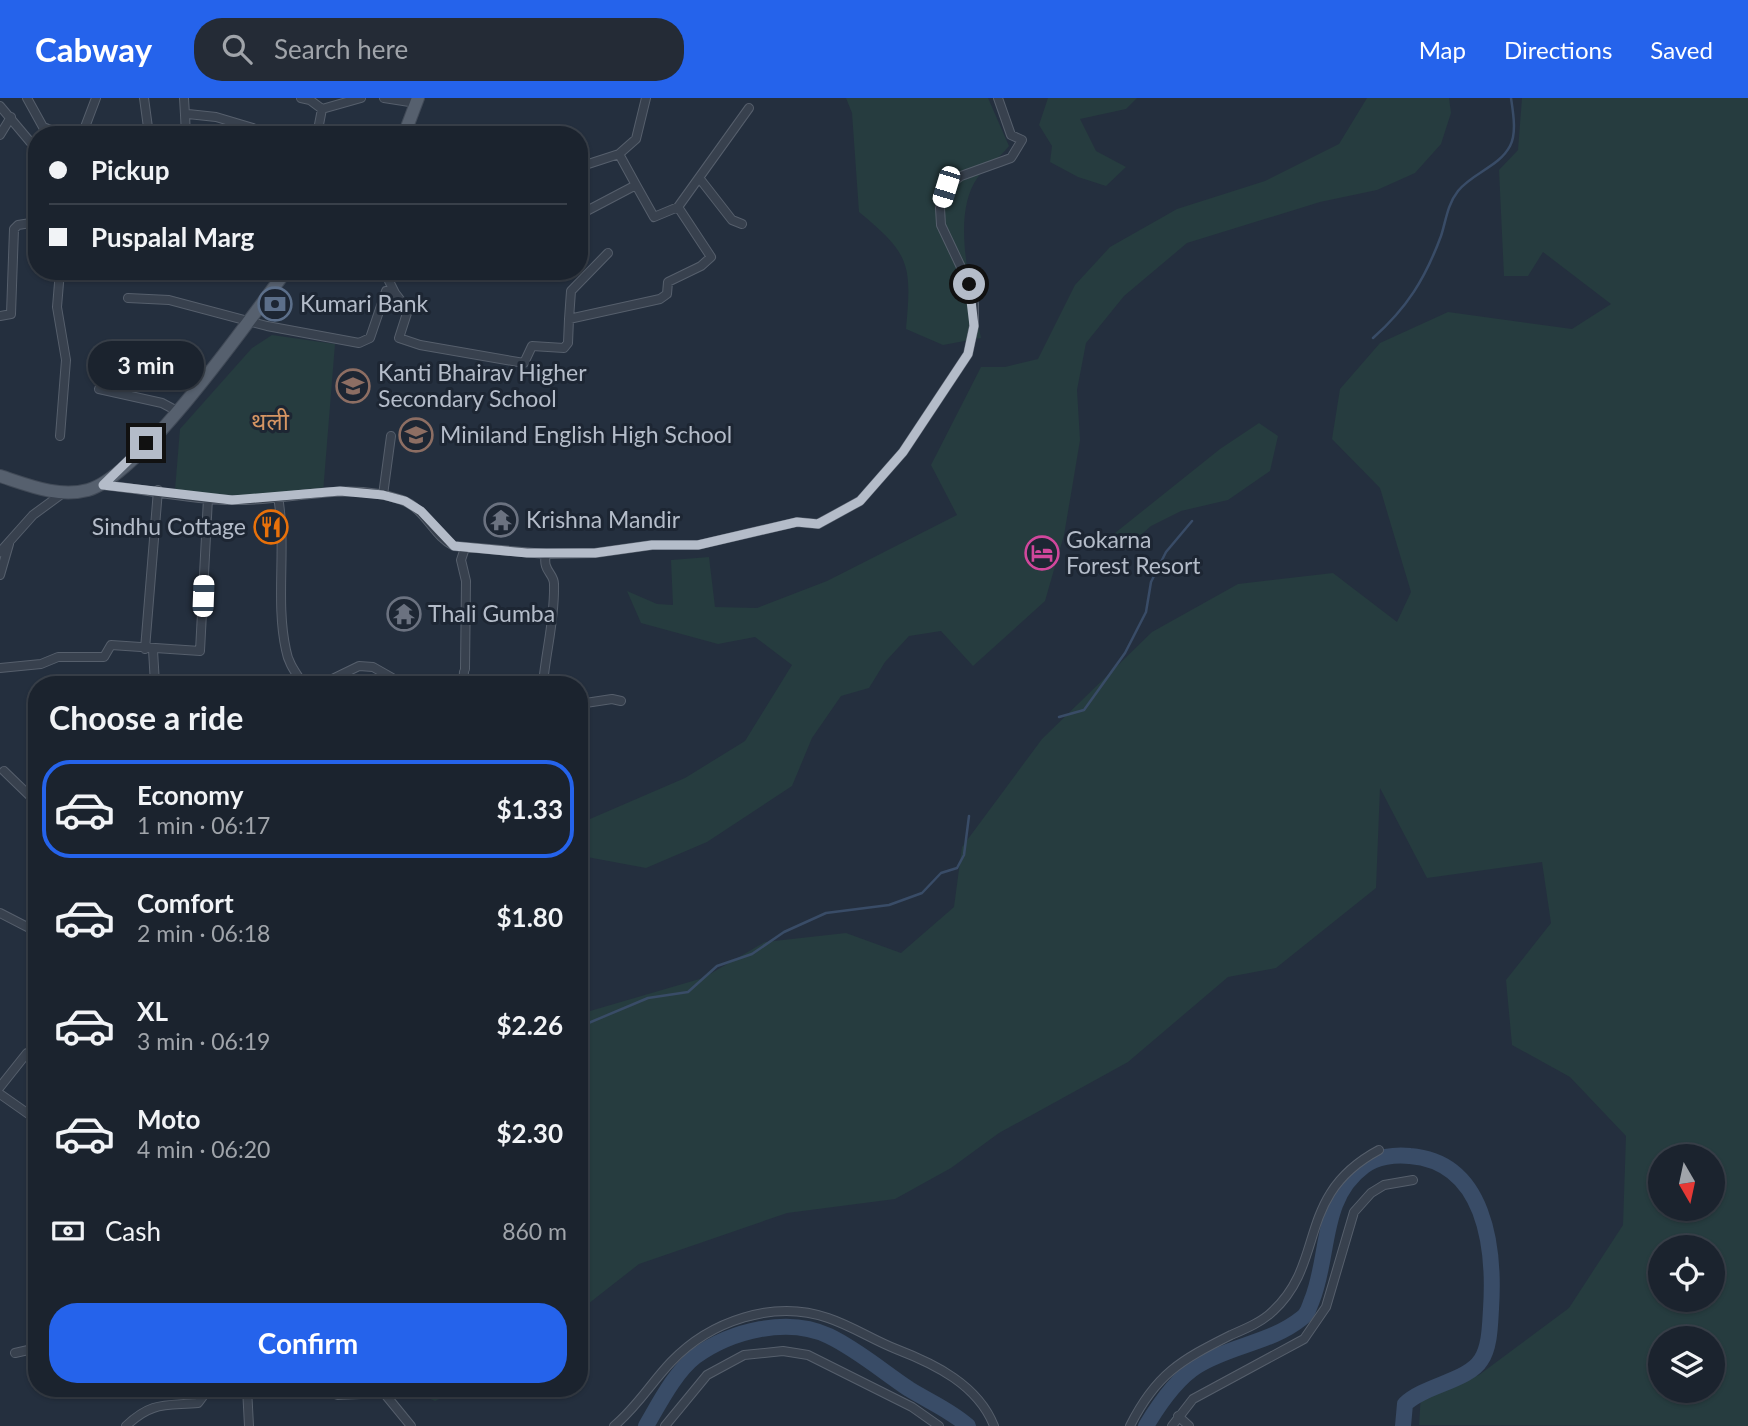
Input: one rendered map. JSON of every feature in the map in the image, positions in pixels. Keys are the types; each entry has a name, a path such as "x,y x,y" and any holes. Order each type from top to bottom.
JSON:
{"main road":[{"path":"407,126 417,100"},
{"path":"0,475 63,493 103,485 177,411 280,280"}],"street":[{"path":"27,98 42,126"},
{"path":"85,126 96,98"},
{"path":"144,98 148,126"},
{"path":"184,98 186,126"},
{"path":"301,98 310,100 322,109"},
{"path":"322,109 361,98"},
{"path":"384,98 417,100"},
{"path":"588,164 619,154 636,139 646,98"},
{"path":"103,485 232,500 340,491 383,495 405,501 421,511 448,543 465,548 546,554 595,553 652,545 698,545 797,522 818,524 860,501 903,452 968,354 974,326 974,304 969,284 941,225 940,208 946,187 961,176 1011,158 1022,140 1011,135 998,98"},
{"path":"0,106 28,139"},
{"path":"619,154 654,217 678,207 749,108"},
{"path":"319,126 322,109"},
{"path":"185,115 216,117 247,126"},
{"path":"0,135 11,117"},
{"path":"700,179 724,212 732,220 742,224"},
{"path":"588,210 635,185"},
{"path":"569,319 660,299 667,294 668,282 701,266 711,257 678,207"},
{"path":"0,316 11,314 14,229 18,225 28,223"},
{"path":"588,273 607,253"},
{"path":"59,280 57,307 66,360 60,436"},
{"path":"389,280 408,310 399,338 420,345 524,363 532,346 564,348 568,343 571,291 581,280"},
{"path":"128,299 169,300 250,321 359,343 370,338 386,291 395,293"},
{"path":"99,389 162,403 177,411"},
{"path":"383,495 391,436"},
{"path":"154,676 149,649 158,490"},
{"path":"0,552 33,515 63,493"},
{"path":"278,497 283,526 281,555 285,648 290,664 298,676"},
{"path":"0,668 41,664 58,657 104,657 111,645 200,652 208,498"},
{"path":"0,575 10,541"},
{"path":"464,676 467,622 461,555 465,548"},
{"path":"544,676 554,624 555,582 546,570 546,554"},
{"path":"338,676 359,666 373,667 389,676"},
{"path":"588,703 621,701"},
{"path":"4,771 28,794"},
{"path":"0,913 28,927"},
{"path":"0,1087 28,1053"},
{"path":"0,1094 28,1114"},
{"path":"1130,1426 1151,1392 1178,1363 1275,1311 1300,1273 1329,1194 1351,1167 1379,1150"},
{"path":"1172,1426 1193,1399 1304,1339 1326,1307 1354,1212 1370,1193 1384,1185 1399,1180 1413,1180"},
{"path":"614,1426 683,1352 711,1333 749,1314 779,1311 828,1318 939,1368 975,1394 994,1426"},
{"path":"15,1353 28,1350"},
{"path":"665,1426 707,1374 744,1355 783,1351 808,1355 912,1407 939,1426"},
{"path":"126,1426 155,1405 198,1403 202,1397"},
{"path":"247,1397 249,1426"},
{"path":"387,1397 411,1426"},
{"path":"1178,1416 1189,1426"}],"green space":[{"path":"846,98 988,98 1009,146 978,177 969,194 965,213 966,256 981,338 943,345 906,329 908,289 904,262 889,239 859,212 852,113"},
{"path":"1048,98 1137,98 1126,109 1080,119 1096,151 1126,167 1106,186 1078,177 1050,162 1052,146 1039,125"},
{"path":"1367,98 1449,98 1451,113 1441,144 1415,173 1377,190 1320,202 1187,243 1124,296 1086,343 1077,390 1080,440 1064,535 1045,601 973,666 941,631 909,636 885,662 869,688 841,696 812,738 792,786 707,842 646,868 588,857 588,820 685,778 745,741 792,665 755,637 718,644 641,623 627,591 657,604 673,605 671,560 709,557 715,607 757,608 827,581 957,515 931,465 981,367 1005,367 1038,359 1075,285 1110,247 1177,209 1265,181 1339,144"},
{"path":"1522,98 1748,98 1748,1426 1419,1425 1421,1394 1479,1375 1569,1308 1623,1225 1626,1136 1570,1077 1512,1045 1506,980 1551,923 1542,862 1427,878 1380,788 1376,888 1276,968 1228,977 1128,1062 999,1133 951,1168 895,1199 787,1213 639,1264 588,1304 590,1011 703,978 765,942 846,933 901,953 954,907 962,847 1042,739 1152,632 1238,584 1333,573 1397,622 1411,592 1380,488 1332,439 1340,389 1380,343 1448,312 1572,329 1611,304 1543,252 1528,276 1504,276 1499,170 1518,150"},
{"path":"272,335 335,344 323,493 212,496 175,490 180,429 252,348"},
{"path":"1259,423 1278,436 1270,471 1228,500 1181,511 1151,526 1125,549 1110,537 1220,449"},
{"path":"426,1397 444,1397 435,1401"}],"waterway":[{"path":"1373,338 1405,304 1421,279 1441,236 1451,202 1458,191 1499,159 1510,146 1514,129 1511,98"},
{"path":"1059,717 1084,710 1125,653 1146,612 1151,582 1166,552 1192,521"},
{"path":"588,1023 648,998 688,992 717,966 752,954 784,932 826,913 889,905 922,893 941,873 957,868 964,855 969,816"},
{"path":"1146,1426 1175,1385 1189,1371 1223,1353 1277,1333 1304,1316 1318,1283 1328,1228 1340,1194 1350,1179 1364,1166 1380,1158 1398,1155 1435,1162 1455,1174 1470,1191 1487,1235 1492,1285 1489,1335 1481,1360 1466,1373 1423,1392 1405,1404 1403,1426"},
{"path":"646,1426 674,1379 696,1356 743,1333 778,1327 796,1327 829,1336 968,1426"}],"place":[{"name":"Kumari Bank","path":"275,304"},
{"name":"Kanti Bhairav Higher Secondary School","path":"353,386"},
{"name":"Miniland English High School","path":"416,435"},
{"name":"Krishna Mandir","path":"501,520"},
{"name":"Sindhu Cottage","path":"271,527"},
{"name":"Gokarna Forest Resort","path":"1042,553"},
{"name":"Thali Gumba","path":"404,614"}],"district":[{"name":"थली","path":"270,422"}],"route":[{"path":"146,443 103,485 232,500 340,491 383,495 405,501 421,511 448,543 465,548 546,554 595,553 652,545 698,545 797,522 818,524 860,501 903,452 968,354 974,326 974,304 969,284"}]}
